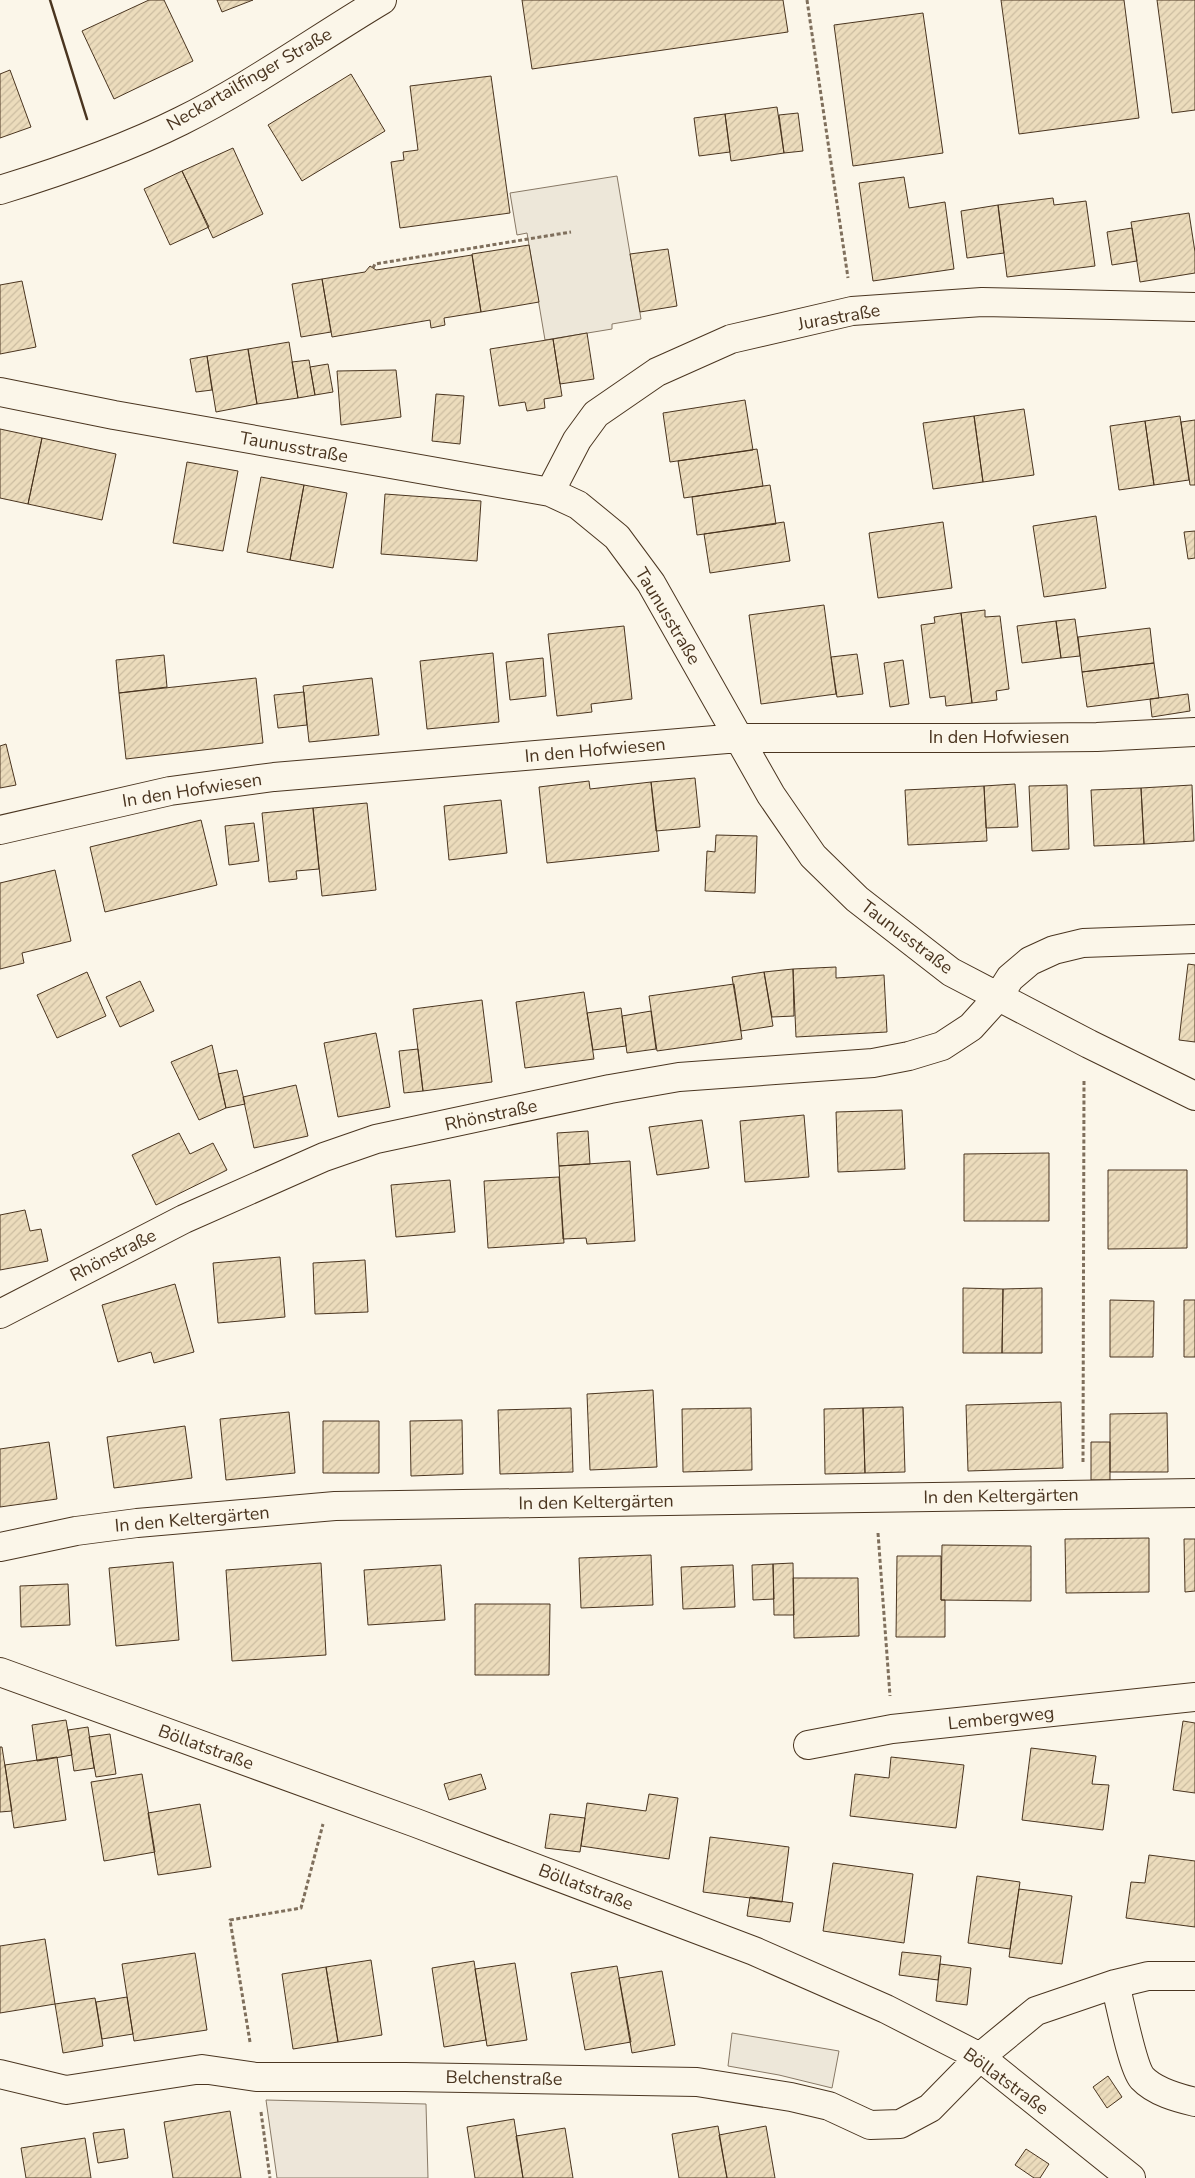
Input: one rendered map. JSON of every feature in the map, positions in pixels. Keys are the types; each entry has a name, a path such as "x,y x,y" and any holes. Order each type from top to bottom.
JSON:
{"street":[{"name":"Neckartailfinger Straße","path":"0,190 54,174 119,150 182,121 382,0"},
{"name":"Jurastraße","path":"550,492 577,440 596,414 657,372 731,339 852,310 982,302 1195,307"},
{"name":"Taunusstraße","path":"0,392 114,415 550,492 578,505 617,538 651,583 772,795 813,856 857,899 951,972 1089,1044 1195,1096"},
{"name":"In den Hofwiesen","path":"0,830 170,791 274,777 739,738 1002,738 1195,732"},
{"name":"Rhönstraße","path":"0,1314 184,1219 324,1157 376,1139 610,1089 679,1077 873,1063 909,1056 942,1046 972,1027 998,997 1010,978 1030,961 1054,950 1083,943 1195,939"},
{"name":"In den Keltergärten","path":"0,1547 76,1531 137,1523 335,1506 1195,1493"},
{"name":"Böllatstraße","path":"0,1672 332,1792 754,1951 886,2009 980,2057 1131,2178"},
{"name":"Lembergweg","path":"808,1745 892,1729 1195,1697"},
{"name":"Belchenstraße","path":"0,2074 66,2090 202,2069 256,2078 405,2077 697,2082 791,2096 829,2106 870,2125 900,2124 930,2108 980,2057 1036,2011 1116,1984 1148,1976 1195,1976"},
{"path":"1116,1984 1133,2054 1142,2077 1163,2092 1195,2102"}],"path":[{"path":"807,0 852,310"},
{"path":"373,268 375,264 571,232"},
{"path":"1083,1495 1084,1070 1089,1044"},
{"path":"876,1498 892,1729"},
{"path":"270,2178 230,1920 301,1908 332,1792"}],"shaded area":[{"path":"617,176 641,319 612,324 612,329 545,340 527,233 517,235 510,193"},
{"path":"732,2033 839,2051 832,2088 779,2075 728,2066"},
{"path":"266,2100 426,2104 428,2178 277,2178"}],"building":[{"path":"149,0 164,0 193,61 114,99 82,31"},
{"path":"217,0 253,0 222,12"},
{"path":"522,0 783,0 788,32 532,69"},
{"path":"1001,0 1124,0 1139,118 1019,134"},
{"path":"1157,0 1195,0 1195,110 1172,113"},
{"path":"923,13 943,153 853,166 834,25"},
{"path":"10,70 31,127 0,138 0,74"},
{"path":"351,74 385,131 302,181 268,125"},
{"path":"491,76 510,213 400,228 391,162 404,160 403,152 418,150 410,86"},
{"path":"777,107 784,153 731,161 725,114"},
{"path":"798,113 803,151 784,153 779,115"},
{"path":"725,114 730,152 699,156 694,118"},
{"path":"233,148 263,214 213,238 182,171"},
{"path":"182,171 209,227 170,245 144,189"},
{"path":"904,177 909,208 945,202 954,269 873,281 859,183"},
{"path":"1053,198 1054,205 1086,201 1095,266 1007,277 998,205"},
{"path":"998,205 1004,253 967,258 961,211"},
{"path":"1189,213 1195,252 1195,273 1140,282 1131,222"},
{"path":"1132,228 1137,261 1112,265 1107,232"},
{"path":"529,245 539,302 481,312 472,254"},
{"path":"668,249 677,306 640,312 630,254"},
{"path":"472,255 481,312 444,318 445,325 431,328 430,320 332,337 322,279 365,272 370,266 376,270"},
{"path":"322,279 331,332 301,337 292,284"},
{"path":"22,281 36,347 0,354 0,285"},
{"path":"587,333 594,379 560,384 553,339"},
{"path":"553,339 562,396 544,399 545,408 527,411 525,402 499,406 490,349"},
{"path":"289,342 298,398 257,404 248,349"},
{"path":"248,349 257,404 216,412 207,356"},
{"path":"207,356 212,390 196,392 190,359"},
{"path":"309,360 315,395 298,398 292,362"},
{"path":"328,364 333,392 315,395 310,367"},
{"path":"396,370 401,417 341,425 337,371"},
{"path":"436,394 464,396 460,444 432,441"},
{"path":"745,400 753,450 670,462 663,413"},
{"path":"1024,409 1034,475 983,482 974,416"},
{"path":"974,416 983,482 933,489 923,423"},
{"path":"1180,416 1189,480 1154,485 1145,421"},
{"path":"1195,420 1195,485 1190,485 1181,422"},
{"path":"1145,421 1154,485 1119,490 1110,426"},
{"path":"0,429 42,438 28,504 0,498"},
{"path":"42,438 116,454 102,520 28,504"},
{"path":"757,449 763,486 684,498 678,461"},
{"path":"187,462 238,471 223,551 173,543"},
{"path":"261,477 304,485 290,560 247,552"},
{"path":"304,485 347,493 333,568 290,560"},
{"path":"770,485 776,524 697,535 692,497"},
{"path":"385,494 481,501 477,561 381,554"},
{"path":"1096,516 1106,588 1044,597 1033,526"},
{"path":"784,522 790,561 710,573 704,534"},
{"path":"943,522 952,588 878,598 869,533"},
{"path":"1195,531 1195,558 1188,559 1184,532"},
{"path":"824,605 836,694 761,704 749,615"},
{"path":"985,610 985,617 1000,616 1009,689 996,691 997,700 972,703 961,613"},
{"path":"961,613 972,703 946,706 945,696 930,698 921,625 935,623 934,617"},
{"path":"1075,619 1080,656 1061,658 1056,621"},
{"path":"1056,621 1061,658 1022,663 1017,626"},
{"path":"624,626 632,699 591,704 592,712 557,716 548,634"},
{"path":"1150,628 1154,663 1082,672 1078,637"},
{"path":"493,653 499,722 427,729 420,661"},
{"path":"857,654 863,694 837,697 831,657"},
{"path":"164,655 167,687 119,693 116,660"},
{"path":"543,658 546,696 510,700 506,662"},
{"path":"903,660 909,704 890,707 884,663"},
{"path":"1154,663 1159,698 1087,707 1082,672"},
{"path":"256,678 263,743 126,759 119,693"},
{"path":"372,678 379,735 309,742 303,686"},
{"path":"304,692 307,725 278,728 274,695"},
{"path":"1188,694 1190,711 1152,717 1150,699"},
{"path":"6,744 16,785 0,788 0,746"},
{"path":"695,778 700,827 656,831 651,782"},
{"path":"589,781 590,789 651,782 659,851 547,863 539,787"},
{"path":"1015,784 1018,827 986,828 984,786"},
{"path":"1067,785 1069,849 1032,851 1029,786"},
{"path":"1192,785 1194,841 1144,844 1141,788"},
{"path":"984,786 987,841 908,845 905,790"},
{"path":"1141,788 1144,844 1094,846 1091,790"},
{"path":"501,800 507,853 449,860 444,806"},
{"path":"367,803 376,890 322,896 313,808"},
{"path":"313,808 319,869 296,871 297,879 269,882 262,813"},
{"path":"201,820 217,885 105,912 90,847"},
{"path":"254,823 259,861 229,865 225,826"},
{"path":"716,835 757,836 755,893 705,891 707,851 715,852"},
{"path":"55,870 71,941 22,953 24,963 0,969 0,883"},
{"path":"1188,964 1195,965 1195,1042 1179,1040"},
{"path":"836,967 836,978 884,975 887,1032 796,1037 793,969"},
{"path":"793,969 794,1016 772,1017 764,972"},
{"path":"87,972 106,1016 57,1038 37,995"},
{"path":"764,972 773,1026 741,1031 732,977"},
{"path":"140,981 154,1011 120,1027 106,997"},
{"path":"734,984 742,1039 657,1051 649,996"},
{"path":"584,992 594,1059 525,1068 516,1002"},
{"path":"482,1000 492,1082 423,1091 413,1009"},
{"path":"621,1008 626,1046 593,1050 587,1013"},
{"path":"651,1011 656,1049 627,1053 622,1016"},
{"path":"376,1033 390,1107 338,1117 324,1043"},
{"path":"212,1045 226,1108 199,1120 171,1062"},
{"path":"418,1049 423,1091 404,1093 399,1051"},
{"path":"237,1070 245,1104 226,1108 218,1074"},
{"path":"296,1085 308,1136 254,1148 243,1097"},
{"path":"902,1110 905,1169 838,1172 836,1112"},
{"path":"804,1115 809,1177 745,1182 740,1121"},
{"path":"702,1120 709,1168 657,1175 649,1127"},
{"path":"588,1131 590,1164 559,1166 557,1133"},
{"path":"179,1133 190,1154 213,1143 227,1170 156,1205 132,1155"},
{"path":"1049,1153 1049,1221 964,1221 964,1154"},
{"path":"630,1161 635,1241 587,1244 586,1238 563,1239 559,1166"},
{"path":"1108,1170 1187,1170 1187,1248 1108,1249"},
{"path":"559,1177 564,1243 488,1248 484,1181"},
{"path":"450,1180 455,1232 396,1237 391,1185"},
{"path":"25,1210 30,1231 41,1229 48,1261 0,1270 0,1215"},
{"path":"280,1257 285,1317 218,1323 213,1263"},
{"path":"365,1260 368,1312 315,1314 313,1263"},
{"path":"175,1284 194,1352 154,1363 151,1352 118,1362 102,1305"},
{"path":"963,1288 1003,1289 1002,1353 963,1353"},
{"path":"1042,1288 1042,1353 1002,1353 1003,1289"},
{"path":"1110,1300 1154,1301 1153,1357 1110,1357"},
{"path":"1184,1300 1195,1300 1195,1357 1184,1357"},
{"path":"653,1390 657,1467 590,1470 587,1394"},
{"path":"1061,1402 1063,1468 968,1471 966,1405"},
{"path":"903,1407 905,1472 865,1473 863,1408"},
{"path":"571,1408 573,1472 500,1474 498,1410"},
{"path":"751,1408 752,1470 683,1472 682,1409"},
{"path":"863,1408 865,1473 825,1474 824,1409"},
{"path":"289,1412 295,1473 226,1480 220,1419"},
{"path":"1167,1413 1168,1472 1110,1472 1110,1414"},
{"path":"462,1420 463,1474 411,1476 410,1421"},
{"path":"323,1421 379,1421 379,1473 323,1473"},
{"path":"185,1426 192,1478 114,1488 107,1437"},
{"path":"49,1442 57,1499 0,1507 0,1449"},
{"path":"1091,1442 1110,1442 1110,1480 1091,1480"},
{"path":"1149,1538 1149,1592 1066,1593 1065,1539"},
{"path":"1184,1539 1195,1539 1195,1591 1185,1592"},
{"path":"942,1545 1031,1546 1031,1601 941,1600"},
{"path":"651,1555 653,1605 581,1608 579,1558"},
{"path":"897,1556 941,1556 941,1600 945,1600 945,1637 896,1637"},
{"path":"173,1562 179,1640 116,1646 109,1568"},
{"path":"321,1563 326,1655 232,1661 226,1570"},
{"path":"793,1563 794,1615 774,1615 773,1564"},
{"path":"773,1564 774,1599 753,1600 752,1565"},
{"path":"441,1565 445,1620 368,1625 364,1570"},
{"path":"733,1565 735,1607 683,1609 681,1567"},
{"path":"793,1578 858,1578 859,1636 794,1638"},
{"path":"68,1584 70,1625 21,1627 20,1586"},
{"path":"475,1604 550,1604 549,1675 475,1675"},
{"path":"66,1720 72,1755 37,1761 32,1725"},
{"path":"1183,1721 1195,1723 1195,1793 1173,1790"},
{"path":"88,1727 94,1768 74,1771 68,1730"},
{"path":"110,1734 116,1774 96,1777 89,1737"},
{"path":"0,1747 2,1747 12,1811 0,1812"},
{"path":"1031,1748 1096,1756 1092,1784 1109,1785 1103,1830 1022,1820"},
{"path":"57,1757 66,1820 14,1828 5,1765"},
{"path":"891,1757 964,1765 956,1828 850,1816 855,1774 889,1778"},
{"path":"142,1774 155,1852 104,1861 91,1782"},
{"path":"481,1774 486,1789 449,1800 444,1784"},
{"path":"649,1794 678,1798 669,1859 581,1846 587,1803 646,1811"},
{"path":"200,1804 211,1867 158,1875 148,1813"},
{"path":"550,1814 585,1818 580,1852 545,1848"},
{"path":"710,1837 789,1847 782,1902 703,1892"},
{"path":"1149,1855 1195,1861 1195,1927 1126,1918 1131,1882 1145,1883"},
{"path":"833,1863 913,1874 904,1943 823,1931"},
{"path":"977,1876 1020,1882 1010,1949 968,1943"},
{"path":"1019,1889 1072,1896 1062,1964 1009,1957"},
{"path":"750,1897 793,1903 790,1922 747,1916"},
{"path":"45,1939 55,2004 0,2013 0,1946"},
{"path":"902,1952 941,1956 938,1980 899,1975"},
{"path":"195,1953 207,2030 134,2041 122,1964"},
{"path":"371,1960 382,2035 338,2042 326,1967"},
{"path":"474,1961 486,2040 444,2047 432,1968"},
{"path":"515,1963 527,2040 487,2046 475,1969"},
{"path":"940,1964 971,1968 967,2005 936,2001"},
{"path":"617,1966 631,2042 585,2050 571,1973"},
{"path":"326,1967 338,2042 293,2049 282,1974"},
{"path":"662,1971 675,2045 632,2053 619,1978"},
{"path":"127,1997 133,2034 102,2039 96,2002"},
{"path":"95,1998 103,2046 63,2053 55,2004"},
{"path":"1108,2076 1122,2097 1107,2108 1093,2087"},
{"path":"230,2111 241,2178 173,2178 164,2122"},
{"path":"514,2119 523,2178 475,2178 467,2127"},
{"path":"718,2126 727,2178 679,2178 672,2134"},
{"path":"766,2126 775,2178 727,2178 719,2135"},
{"path":"565,2128 573,2178 523,2178 516,2136"},
{"path":"124,2129 128,2158 98,2163 93,2133"},
{"path":"85,2138 91,2178 26,2178 21,2148"},
{"path":"1026,2149 1049,2164 1040,2178 1034,2178 1015,2165"}],"wall":[{"path":"50,0 87,119"}]}
